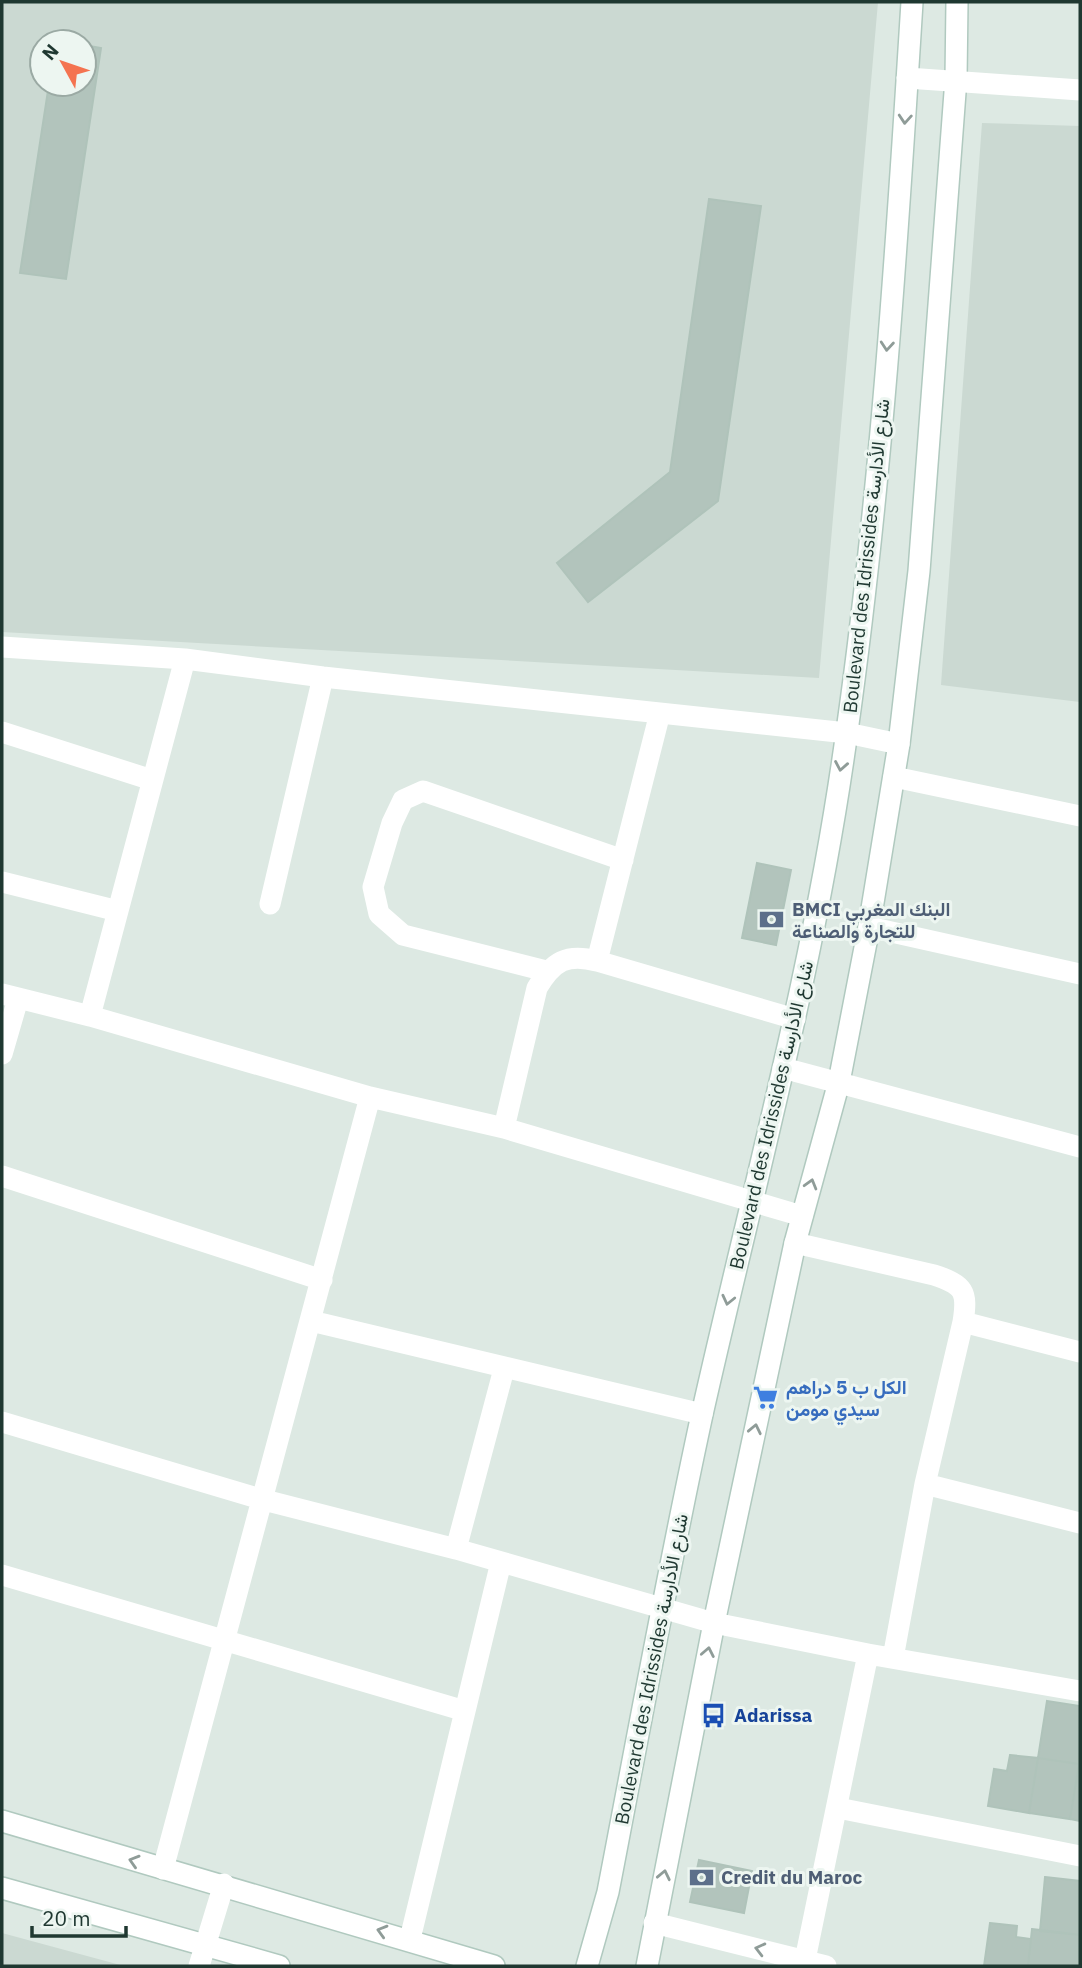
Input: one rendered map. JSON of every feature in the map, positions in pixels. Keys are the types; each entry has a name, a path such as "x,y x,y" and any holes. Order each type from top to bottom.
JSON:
{"street":[{"name":"Boulevard des Idrissides شارع الأدارسة","path":"587,1966 608,1892 702,1415 795,1019 847,733 875,479 912,2"},
{"path":"647,1966 714,1623 795,1243 839,1082 894,777 919,571 956,79 957,2"},
{"path":"907,78 956,79 1080,90"},
{"path":"2,647 185,659 323,677 847,733 899,744"},
{"path":"90,1016 185,659"},
{"path":"270,904 323,677"},
{"path":"597,961 660,713"},
{"path":"2,733 152,780"},
{"path":"894,777 1080,816"},
{"path":"547,971 403,935 379,914 373,887 392,823 403,800 423,790 623,860"},
{"path":"2,882 118,911"},
{"path":"869,927 1080,974"},
{"path":"504,1128 537,988 547,971 560,959 579,956 795,1019"},
{"path":"2,1054 10,997 90,1016 370,1097 504,1128 752,1199 802,1216"},
{"path":"783,1068 1080,1147"},
{"path":"163,1870 370,1097"},
{"path":"2,1176 322,1280"},
{"path":"795,1243 955,1282 963,1290 966,1304 963,1322 925,1484 893,1658"},
{"path":"311,1321 702,1415"},
{"path":"963,1322 1080,1352"},
{"path":"456,1549 504,1369"},
{"path":"2,1422 264,1500 456,1549 714,1623 868,1654 1080,1691"},
{"path":"925,1484 1080,1523"},
{"path":"410,1939 501,1562"},
{"path":"2,1574 465,1711"},
{"path":"805,1960 868,1654"},
{"path":"838,1808 1080,1856"},
{"path":"2,1821 163,1870 223,1884 410,1939 494,1966"},
{"path":"202,1956 223,1884"},
{"path":"2,1888 202,1956 279,1966"},
{"path":"654,1923 826,1966"}],"shaded area":[{"path":"2,2 878,2 819,678 2,632"},
{"path":"982,123 1080,126 1080,702 941,685"},
{"path":"2,1933 124,1966 2,1966"}],"building":[{"path":"47,98 93,98 66,279 20,273"},
{"path":"709,199 761,206 718,501 588,602 557,563 670,472"},
{"path":"757,863 791,870 776,945 742,938"},
{"path":"1047,1701 1080,1706 1079,1764 1038,1758"},
{"path":"1010,1755 1038,1758 1029,1813 988,1806 994,1769 1007,1771"},
{"path":"1038,1758 1079,1764 1070,1819 1029,1813"},
{"path":"1080,1765 1080,1821 1070,1819"},
{"path":"699,1860 752,1871 744,1913 690,1902"},
{"path":"1045,1877 1080,1881 1080,1935 1040,1931"},
{"path":"990,1923 1017,1926 1016,1937 1031,1939 1028,1966 984,1966"},
{"path":"1032,1929 1080,1935 1079,1966 1028,1966"}],"place":[{"name":"BMCI البنك المغربي للتجارة والصناعة","path":"772,920"},
{"name":"الكل ب 5 دراهم سيدي مومن","path":"766,1398"},
{"name":"Adarissa","path":"714,1715"},
{"name":"Credit du Maroc","path":"701,1877"}]}
